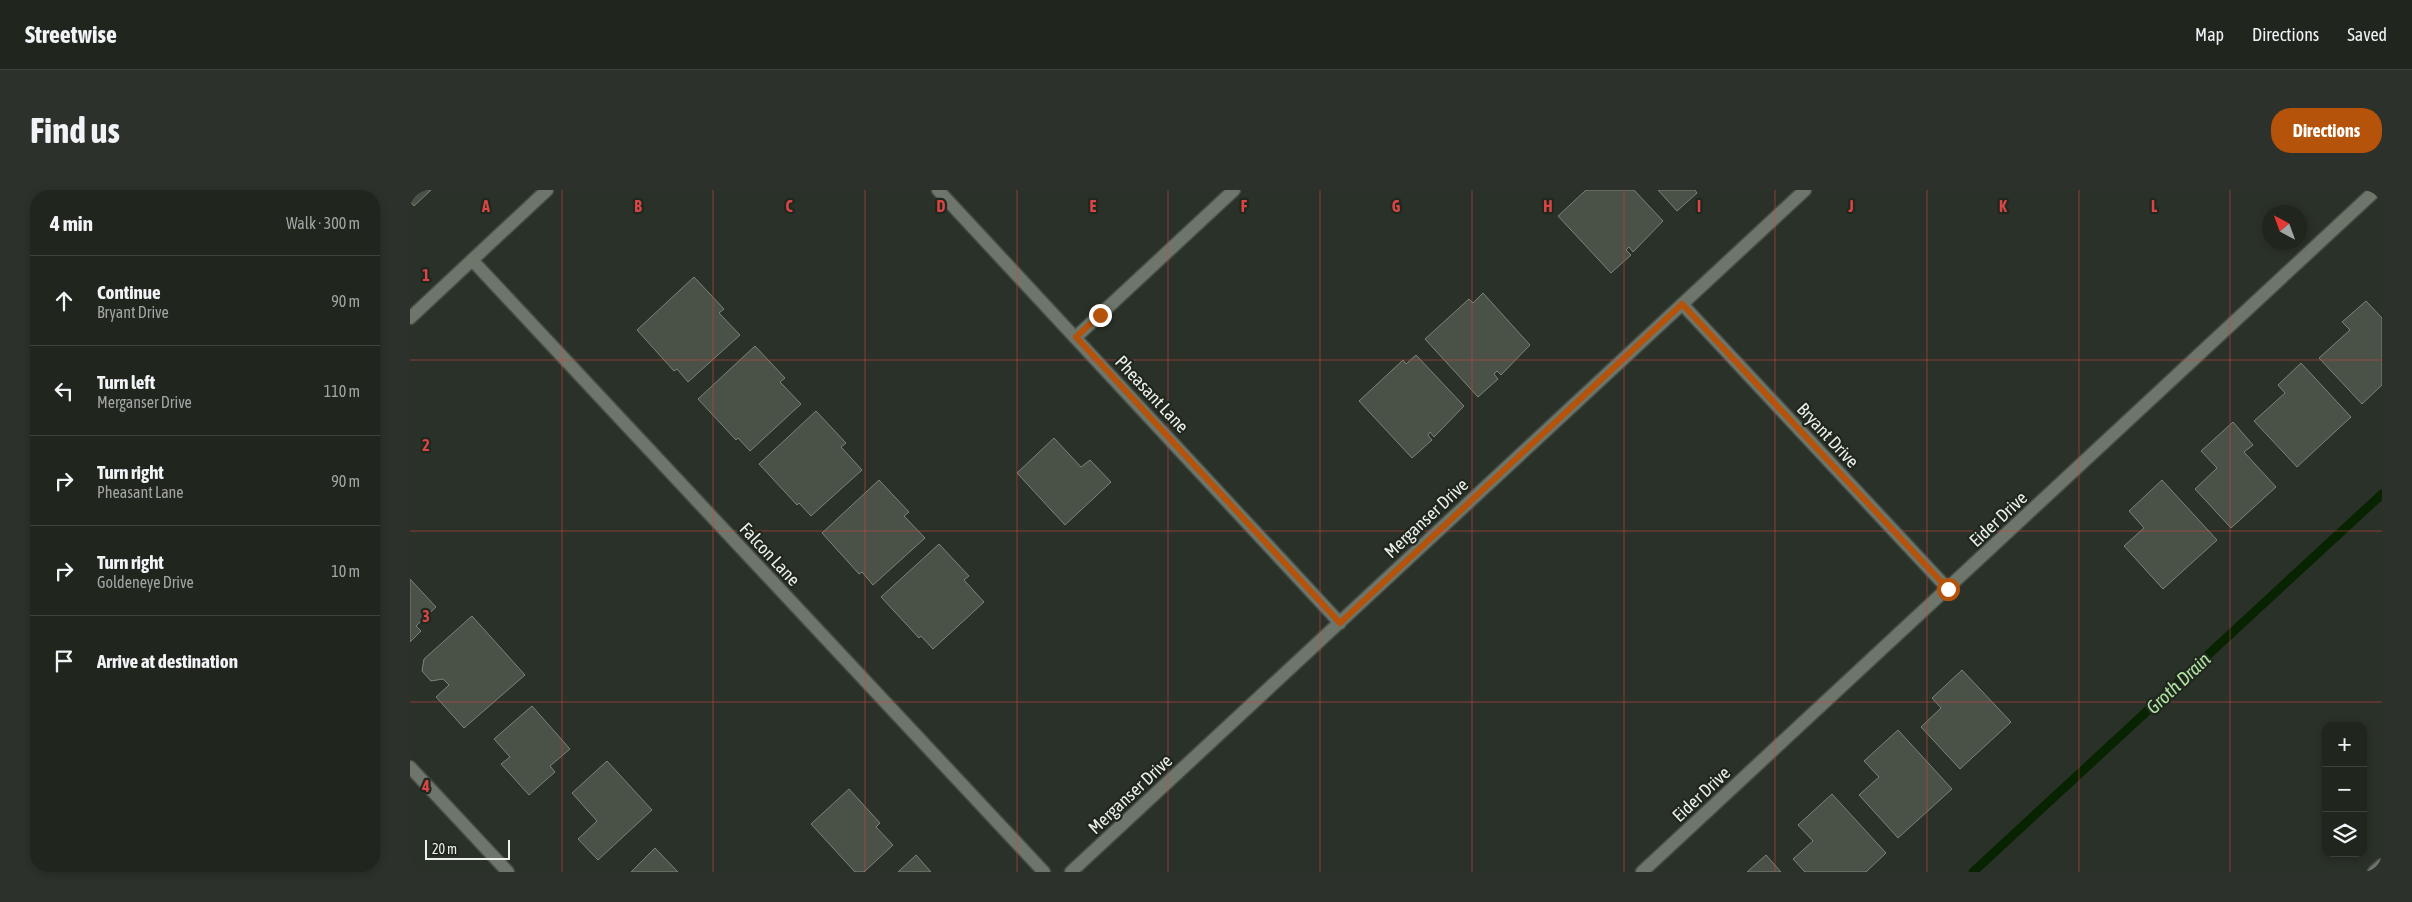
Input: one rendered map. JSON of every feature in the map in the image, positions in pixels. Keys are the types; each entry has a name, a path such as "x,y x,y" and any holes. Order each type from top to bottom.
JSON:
{"street":[{"path":"410,318 547,190"},
{"name":"Pheasant Lane","path":"938,190 1340,623"},
{"path":"1076,337 1234,190"},
{"name":"Merganser Drive","path":"1071,872 1805,190"},
{"name":"Eider Drive","path":"1642,872 2376,190"},
{"name":"Falcon Lane","path":"472,260 1044,872"},
{"name":"Bryant Drive","path":"1682,304 1948,589"},
{"path":"410,767 508,872"},
{"path":"2374,872 2382,865"}],"building":[{"path":"410,190 431,190 414,206 410,201"},
{"path":"1586,190 1634,190 1663,221 1633,252 1629,247 1626,250 1631,255 1611,273 1558,216"},
{"path":"1658,190 1695,190 1697,193 1677,211"},
{"path":"694,277 724,309 719,313 740,335 688,382 677,369 674,371 637,330"},
{"path":"1483,293 1530,345 1501,375 1497,371 1494,374 1498,379 1478,397 1425,339 1469,299 1473,303"},
{"path":"2366,301 2382,318 2382,385 2362,404 2319,358 2350,330 2342,322"},
{"path":"755,346 785,378 780,382 801,404 750,451 738,438 736,440 698,399"},
{"path":"1416,355 1464,406 1434,437 1430,432 1428,435 1432,440 1412,458 1359,401 1403,360 1406,364"},
{"path":"2301,363 2351,417 2297,467 2254,421 2285,393 2278,385"},
{"path":"816,411 846,443 841,447 862,470 811,516 799,503 797,505 759,464"},
{"path":"2233,422 2253,445 2244,452 2276,487 2231,528 2195,489 2217,468 2201,451"},
{"path":"1054,438 1081,467 1090,460 1111,482 1065,525 1017,473"},
{"path":"879,480 909,512 904,516 925,538 873,585 862,572 859,574 822,533"},
{"path":"2162,480 2217,540 2163,589 2124,546 2144,528 2129,511"},
{"path":"939,544 969,576 964,580 984,602 933,649 921,636 919,638 881,597"},
{"path":"410,579 436,607 416,626 421,631 410,642"},
{"path":"472,616 525,675 464,728 436,697 449,685 443,679 431,681 422,671 424,659"},
{"path":"1962,670 2011,722 1960,769 1921,727 1941,708 1932,698"},
{"path":"532,706 570,749 550,766 555,772 529,795 501,764 510,757 494,739"},
{"path":"1898,730 1952,789 1898,838 1859,795 1879,777 1864,761"},
{"path":"607,761 652,810 598,860 578,839 597,821 572,793"},
{"path":"849,789 880,823 876,827 893,845 864,872 855,872 811,824"},
{"path":"1832,794 1886,853 1866,872 1805,872 1793,859 1813,841 1798,825"},
{"path":"655,848 678,872 631,872"},
{"path":"916,855 931,872 898,872"},
{"path":"1766,855 1781,872 1747,872"}],"waterway":[{"name":"Groth Drain","path":"1973,872 2382,494"}],"route":[{"path":"1100,315 1076,337 1340,623 1682,304 1948,589"}]}
